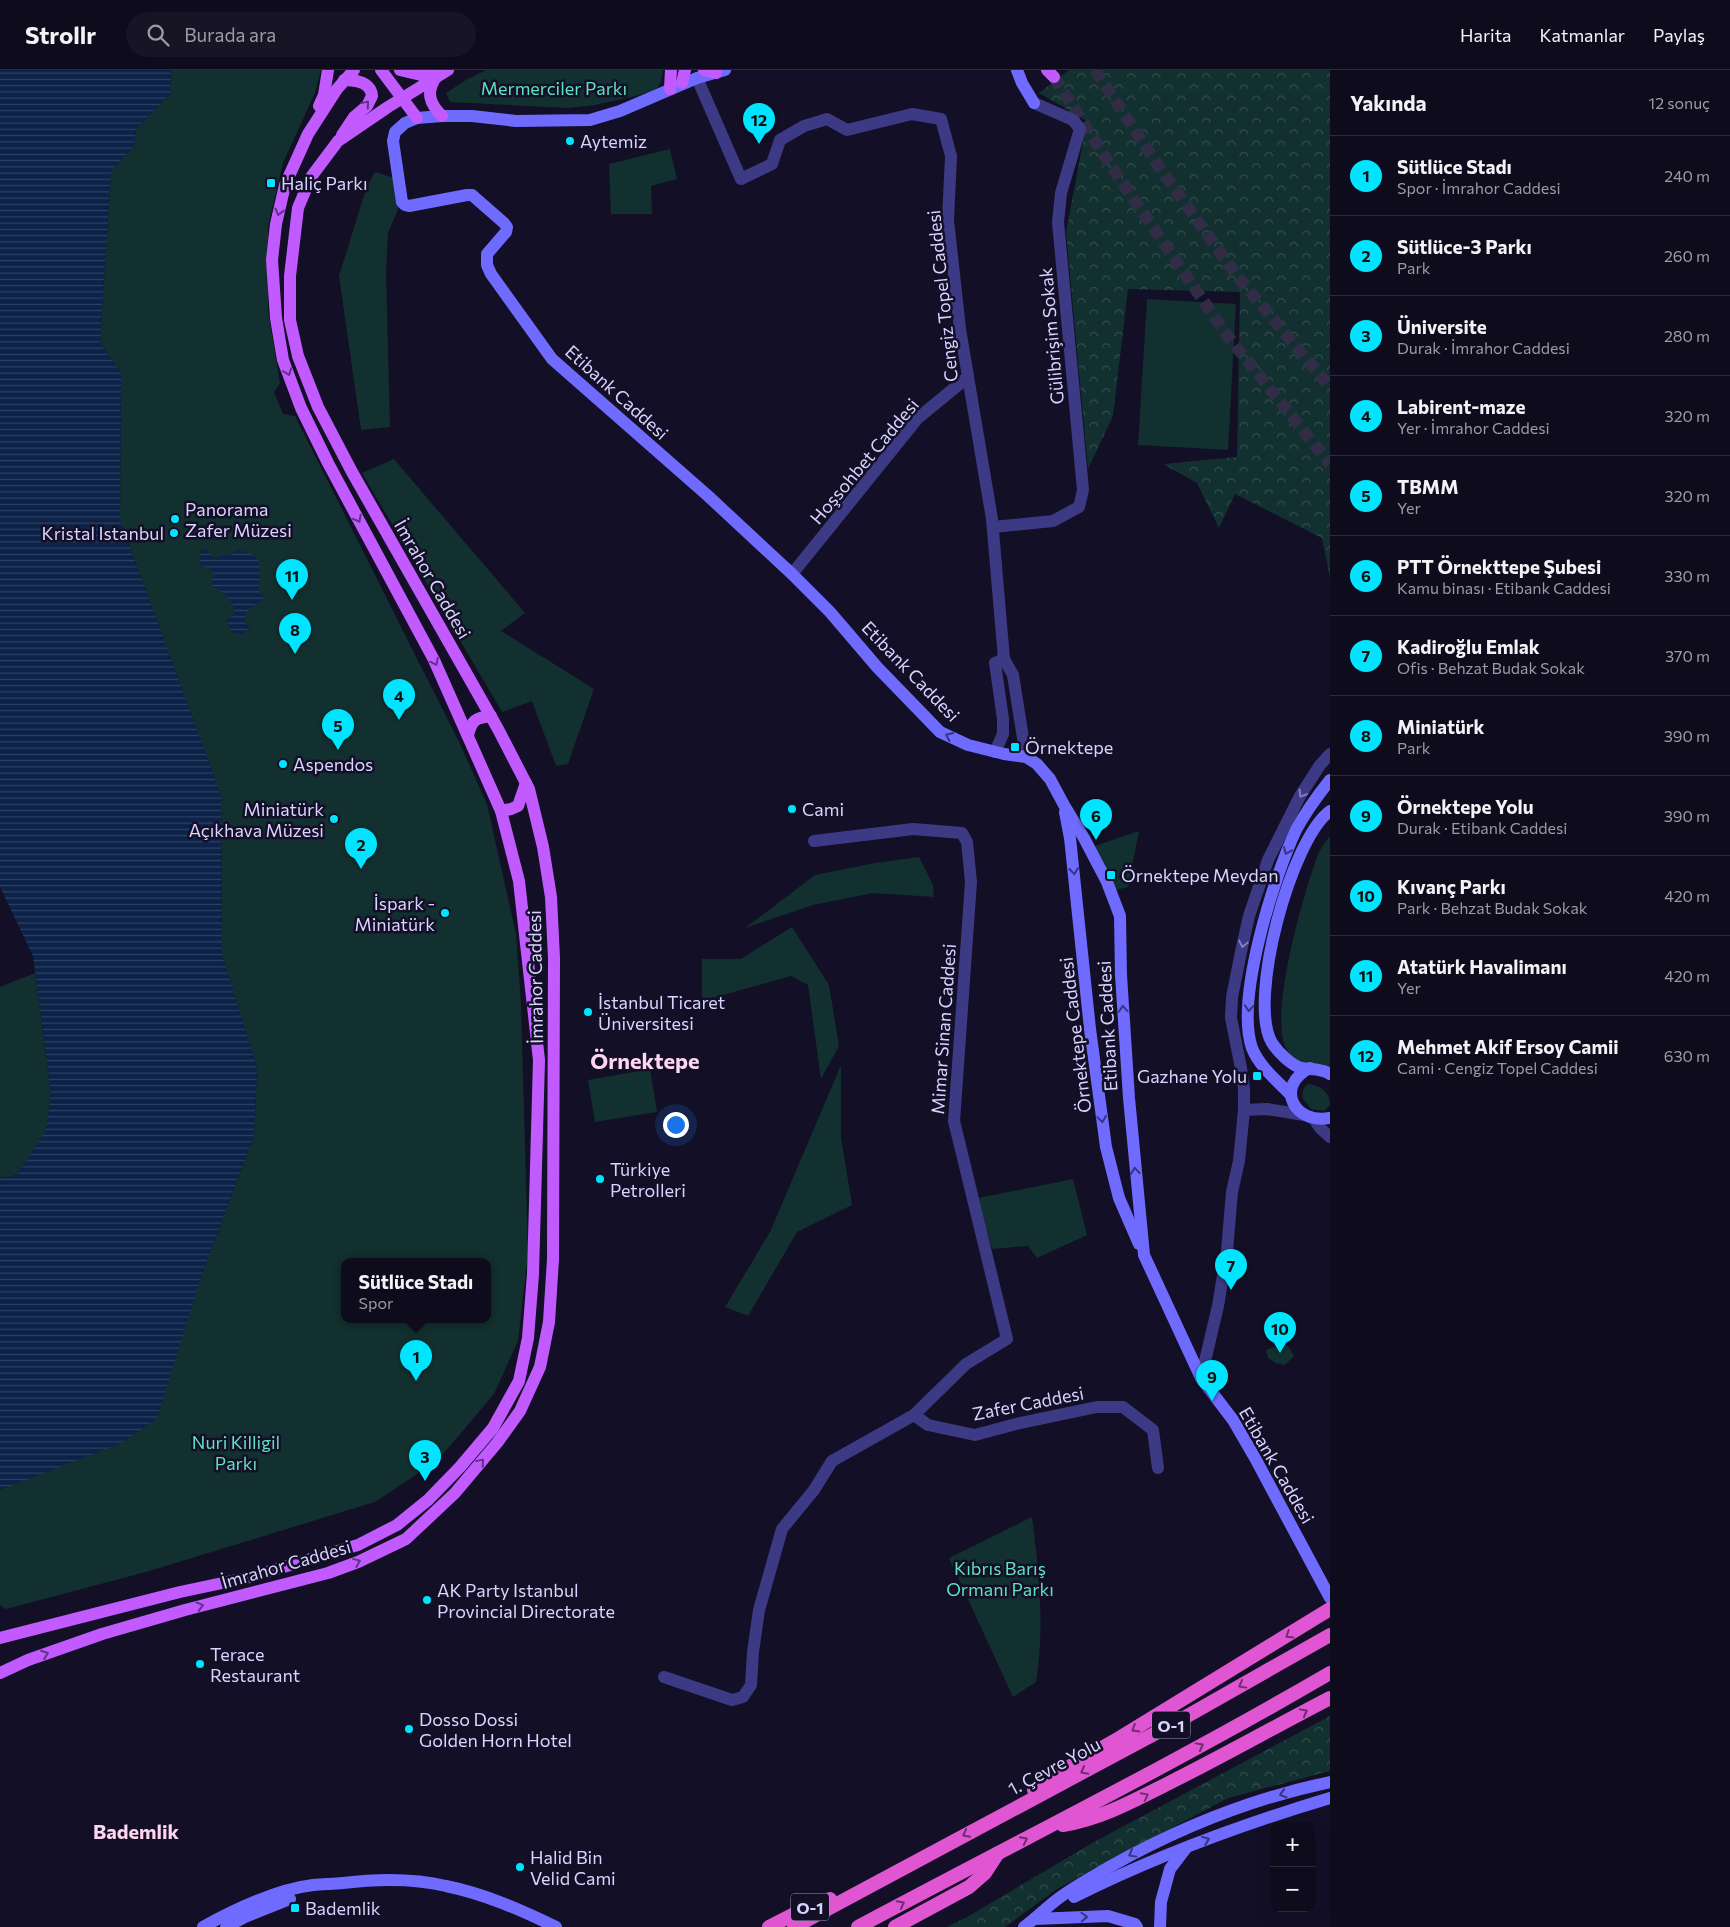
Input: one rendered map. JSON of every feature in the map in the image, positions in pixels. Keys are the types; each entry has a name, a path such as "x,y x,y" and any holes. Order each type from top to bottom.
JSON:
{"highway":[{"path":"1009,1811 1026,1795 1053,1776 1122,1737 1330,1610"},
{"name":"1. Çevre Yolu","path":"794,1927 1182,1719 1330,1635"},
{"name":"O-1","path":"858,1927 1274,1706 1330,1673"},
{"path":"1049,1827 1093,1818 1120,1807 1217,1759 1330,1698"},
{"path":"895,1927 969,1887 985,1873 998,1853"},
{"name":"O-1","path":"769,1927 808,1907 832,1898 853,1894"}],"main road":[{"path":"308,134 324,95 328,70"},
{"name":"İmrahor Caddesi","path":"0,1638 180,1592 246,1578 358,1545 397,1525 428,1500 460,1467 493,1428 518,1381 528,1338 533,1274 539,1060 518,881 501,811 434,660 328,463 301,408 284,360 276,318 272,260 276,224 285,185 308,134 344,80 354,70"},
{"path":"381,70 417,118 472,116 516,121 590,120 620,111 682,83 710,73"},
{"path":"400,70 421,75 442,73"},
{"path":"670,89 671,70"},
{"path":"682,83 685,70"},
{"path":"1017,70 1022,83 1034,103"},
{"path":"442,73 430,88 435,108 442,116"},
{"name":"İmrahor Caddesi","path":"0,1673 28,1660 102,1634 328,1572 358,1562 406,1539 455,1492 497,1443 520,1411 540,1367 549,1322 553,1259 554,958 551,897 543,847 526,782 491,716 350,470 318,407 298,356 290,320 290,276 298,208 311,177 338,141 362,123 442,73"},
{"path":"338,141 354,117 368,106 372,96 367,85 352,80 344,80"},
{"name":"Etibank Caddesi","path":"417,118 406,123 395,132 393,141 402,202 409,206 472,195 504,223 507,227 506,232 487,254 487,265 506,296 552,359 707,495 792,574 830,612 877,667 940,732 968,745 1026,757 1037,764 1050,779 1107,882 1120,916 1122,999 1144,1254 1201,1378 1233,1420 1321,1581 1329,1591"},
{"path":"468,735 471,724 479,717 491,716"},
{"path":"1330,780 1297,829 1284,859 1256,952 1251,983 1248,1025 1256,1056 1291,1096 1298,1110 1309,1117 1330,1118"},
{"path":"501,811 518,806 526,782"},
{"name":"Örnektepe Caddesi","path":"1064,805 1070,838 1106,1147 1119,1198 1144,1254"},
{"path":"1330,811 1323,816 1307,840 1286,892 1269,960 1265,994 1265,1024 1273,1045 1299,1068 1318,1069 1330,1074"},
{"path":"1070,838 1076,836 1084,838"},
{"path":"535,1025 554,1022"},
{"path":"1291,1096 1296,1078 1310,1068"},
{"path":"1119,1198 1127,1199 1138,1195"},
{"path":"381,1533 390,1547"},
{"path":"1024,1927 1067,1893 1145,1847 1230,1812 1281,1794 1330,1782"},
{"path":"1035,1919 1098,1885 1232,1829 1330,1798"},
{"path":"1160,1927 1161,1902 1170,1869 1186,1848"},
{"path":"202,1927 237,1909 265,1898 312,1885 392,1880 433,1883 480,1895 503,1903 556,1927"},
{"path":"226,1927 282,1901 330,1885"},
{"path":"1035,1919 1108,1916 1135,1924 1137,1927"},
{"path":"532,1917 543,1927"}],"street":[{"name":"Cengiz Topel Caddesi","path":"710,73 741,179 772,164 780,140 804,126 827,119 846,130 912,114 941,119 951,156 948,220 960,329 993,527 1004,659 1013,675 1026,757"},
{"name":"Gülibrişim Sokak","path":"993,527 1053,521 1079,507 1082,490 1058,222 1061,193 1080,128 1073,120 1034,103"},
{"name":"Hoşsohbet Caddesi","path":"792,574 918,418 968,377"},
{"name":"Cengiz Topel Caddesi","path":"995,752 1002,734 1003,718 995,663 1004,659"},
{"path":"1201,1378 1218,1306 1228,1251 1232,1192 1239,1161 1244,1110 1242,1075 1231,1018 1232,997 1249,916 1272,852 1300,796 1320,765 1330,754"},
{"name":"Mimar Sinan Caddesi","path":"814,841 913,829 962,833 967,842 970,882 954,1121 1007,1339 966,1364 914,1415"},
{"path":"1267,1109 1291,1096"},
{"path":"1244,1110 1267,1109 1309,1117 1330,1137"},
{"name":"Zafer Caddesi","path":"914,1415 928,1425 974,1435 1097,1407 1123,1407 1153,1430 1158,1468"},
{"path":"664,1678 732,1700 743,1697 751,1685 753,1652 759,1610 782,1529 814,1490 832,1461 914,1415"}],"green space":[{"name":"Nuri Killigil Parkı","path":"171,70 321,70 315,93 283,163 268,226 268,311 280,383 274,392 283,414 295,416 460,744 487,804 516,934 521,1003 528,1254 518,1341 494,1394 438,1460 375,1502 146,1572 6,1609 0,1605 0,1490 201,1277 254,1135 257,1068 222,955 221,795 120,520 121,373 100,343 111,171 134,146 136,129 170,94"},
{"name":"Mermerciler Parkı","path":"486,70 663,70 661,81 654,90 595,105 569,108 450,102 446,93"},
{"path":"1069,70 1330,70 1330,578 1322,538 1235,494 1219,528 1197,483 1163,464 1237,457 1240,292 1128,289 1113,416 1088,469 1066,232 1087,121 1039,93"},
{"path":"670,149 677,179 651,186 652,214 611,214 609,164"},
{"path":"375,172 394,178 399,207 388,233 386,271 390,427 361,430 339,276 367,186"},
{"path":"1147,299 1236,304 1228,450 1138,445"},
{"path":"394,459 525,613 501,631 594,689 568,764 556,766 532,701 502,712 362,473"},
{"path":"1139,831 1128,887 1116,890 1095,846"},
{"path":"1330,836 1330,1070 1300,1062 1291,1055 1287,1050 1282,1034 1282,1011 1290,953 1297,922 1319,852"},
{"path":"919,857 933,885 934,897 873,893 813,905 745,928 815,875 875,863"},
{"path":"792,927 829,985 839,1046 821,1079 808,985 791,976 702,1001 702,959 741,959"},
{"path":"35,973 51,1094 46,1133 17,1175 0,1178 0,987"},
{"path":"841,1065 841,1137 852,1205 797,1232 748,1316 725,1307 770,1232"},
{"path":"650,1069 657,1112 595,1122 588,1080"},
{"path":"1308,1084 1324,1090 1328,1096 1330,1105 1324,1111 1311,1109 1303,1099 1303,1091"},
{"path":"1073,1179 1087,1235 1037,1258 1028,1246 992,1249 978,1198"},
{"path":"1286,1343 1294,1356 1285,1365 1276,1363 1268,1358 1266,1350"},
{"name":"Kıbrıs Barış Ormanı Parkı","path":"1032,1517 1040,1600 1039,1662 1036,1682 1013,1697 949,1558"},
{"path":"1330,1716 1330,1771 1228,1798 1057,1889 1005,1927 947,1927 1094,1842"}],"water":[{"path":"0,70 171,70 170,94 136,129 134,146 111,171 100,343 121,373 120,520 221,795 222,955 257,1068 254,1135 201,1277 157,1419 119,1444 0,1490 0,1178 17,1175 46,1130 51,1094 33,956 0,887"},
{"path":"201,549 207,549 214,559 221,555 230,556 236,550 251,554 259,562 258,588 264,599 247,611 245,624 251,627 242,634 231,632 227,620 235,613 233,604 211,584 214,576 213,571 200,564"}],"tunnel":[{"path":"1095,70 1159,167 1237,276 1330,387"},
{"path":"1054,77 1111,166 1226,334 1330,464"}],"place":[{"name":"Aytemiz","path":"570,141"},
{"name":"Mehmet Akif Ersoy Camii","path":"759,144"},
{"name":"Haliç Parkı","path":"271,183"},
{"name":"Panorama Zafer Müzesi","path":"175,519"},
{"name":"Kristal Istanbul","path":"174,533"},
{"name":"Atatürk Havalimanı","path":"292,600"},
{"name":"Miniatürk","path":"295,654"},
{"name":"Labirent-maze","path":"399,720"},
{"name":"Örnektepe","path":"1015,747"},
{"name":"TBMM","path":"338,750"},
{"name":"Aspendos","path":"283,764"},
{"name":"Cami","path":"792,809"},
{"name":"Miniatürk Açıkhava Müzesi","path":"334,819"},
{"name":"PTT Örnekttepe Şubesi","path":"1096,840"},
{"name":"Sütlüce-3 Parkı","path":"361,869"},
{"name":"Örnektepe Meydan","path":"1111,875"},
{"name":"İspark - Miniatürk","path":"445,913"},
{"name":"İstanbul Ticaret Üniversitesi","path":"588,1012"},
{"name":"Gazhane Yolu","path":"1257,1076"},
{"name":"Türkiye Petrolleri","path":"600,1179"},
{"name":"Kadiroğlu Emlak","path":"1231,1290"},
{"name":"Kıvanç Parkı","path":"1280,1353"},
{"name":"Sütlüce Stadı","path":"416,1381"},
{"name":"Örnektepe Yolu","path":"1212,1401"},
{"name":"Üniversite","path":"425,1481"},
{"name":"AK Party Istanbul Provincial Directorate","path":"427,1600"},
{"name":"Terace Restaurant","path":"200,1664"},
{"name":"Dosso Dossi Golden Horn Hotel","path":"409,1729"},
{"name":"Halid Bin Velid Cami","path":"520,1867"},
{"name":"Bademlik","path":"295,1908"}],"district":[{"name":"Örnektepe","path":"645,1060"},
{"name":"Bademlik","path":"136,1831"}]}
